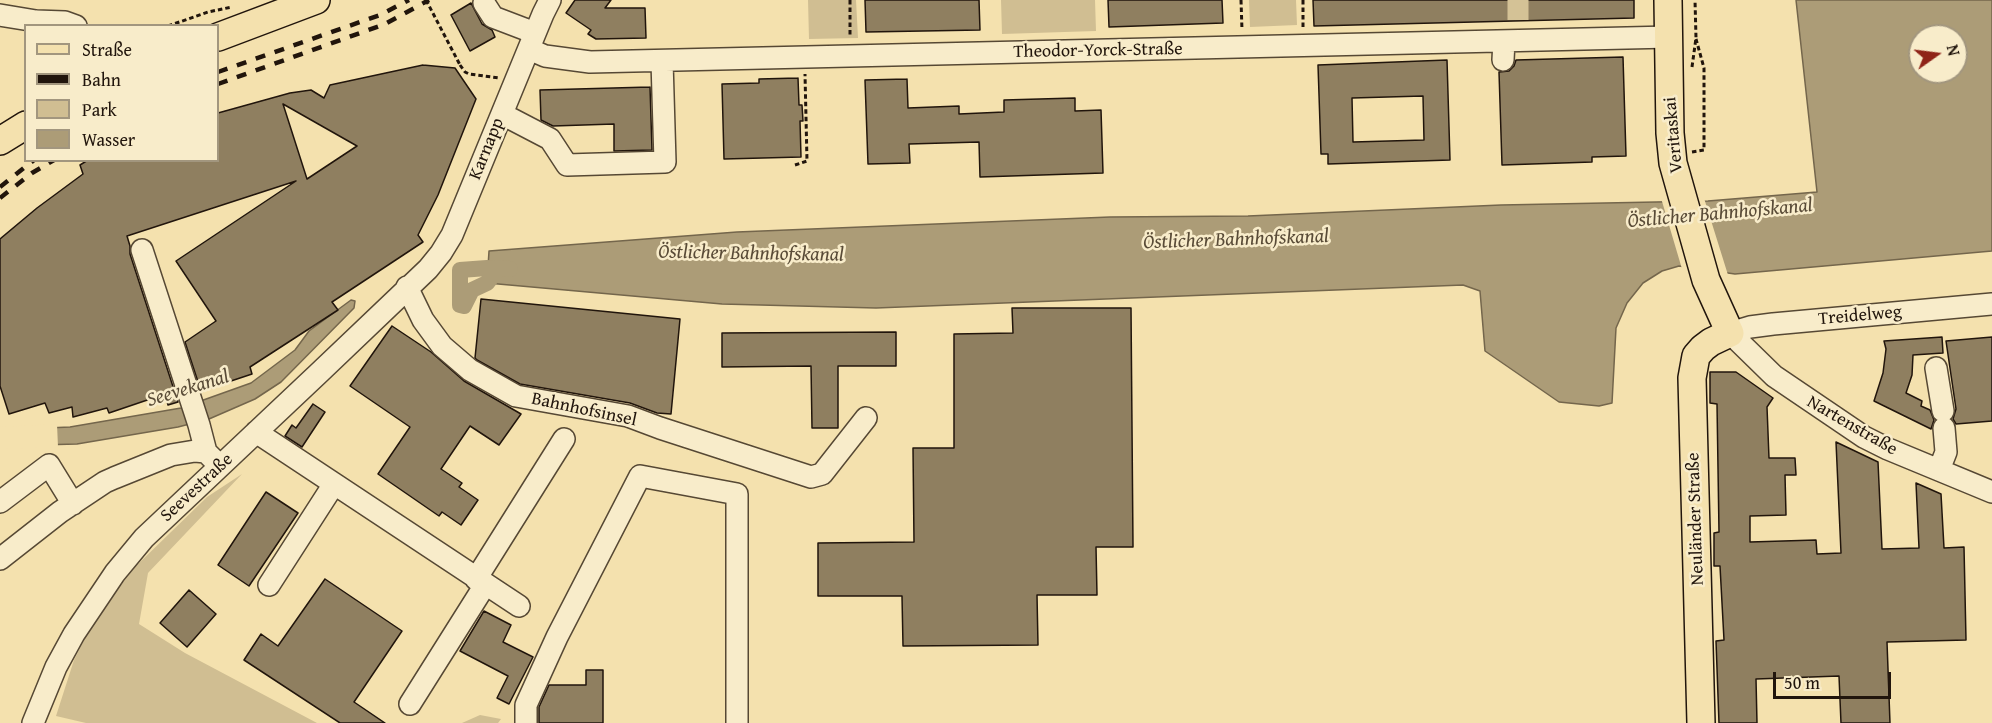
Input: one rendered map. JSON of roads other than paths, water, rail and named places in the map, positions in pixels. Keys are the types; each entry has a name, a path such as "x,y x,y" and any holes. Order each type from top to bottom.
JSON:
{"main road":[{"path":"219,37 316,0"},
{"name":"Veritaskai","path":"1668,0 1683,38 1670,133 1673,163 1706,280 1730,333"},
{"path":"0,141 24,126"},
{"name":"Neuländer Straße","path":"1701,723 1692,378 1696,356 1711,342 1730,333"}],"street":[{"name":"Karnapp","path":"407,287 441,253 452,235 550,0"},
{"name":"Theodor-Yorck-Straße","path":"484,3 493,17 532,41 545,56 590,62 662,61 712,51 804,58 1304,45 1416,52 1511,41 1683,38"},
{"path":"25,21 70,24"},
{"path":"502,114 550,139 567,165 665,162 662,61"},
{"path":"142,250 191,401 213,459"},
{"name":"Seevestraße","path":"36,714 56,667 74,634 115,573 144,538 213,459 256,432 407,287"},
{"name":"Bahnhofsinsel","path":"407,287 423,320 442,346 470,370 516,396 628,416 802,476 817,477 822,474 866,418"},
{"name":"Treidelweg","path":"1730,333 1773,324 1992,304"},
{"name":"Nartenstraße","path":"1730,333 1774,376 1836,420 1888,449 1992,492"},
{"path":"1936,368 1946,452 1939,470"},
{"path":"256,432 519,606"},
{"path":"410,704 564,440"},
{"path":"0,559 105,482 171,455 195,451 213,459"},
{"path":"0,502 49,465 73,504"},
{"path":"526,723 526,705 539,675 640,476 737,494 737,723"},
{"path":"269,585 334,484"}],"water":[{"name":"Östlicher Bahnhofskanal","path":"1796,0 1992,0 1992,251 1735,274 1679,266 1662,271 1643,283 1627,303 1616,328 1612,403 1599,406 1559,402 1485,351 1480,291 1463,285 876,308 722,304 487,283 489,251 737,232 1110,217 1248,216 1501,205 1708,201 1817,192"},
{"path":"351,300 355,301 354,308 281,382 255,399 209,419 178,427 77,444 0,446 0,430 70,427 181,408 251,383 295,350 309,331"}],"waterway":[{"name":"Seevekanal","path":"498,269 487,283 472,290 464,306 460,305 460,270 487,268 510,269"}],"tunnel":[{"path":"1518,0 1518,20"}],"railway":[{"path":"219,72 380,15 409,0"},
{"path":"219,84 385,24 429,0"},
{"path":"0,187 31,162"},
{"path":"0,198 32,173 51,162"}]}
